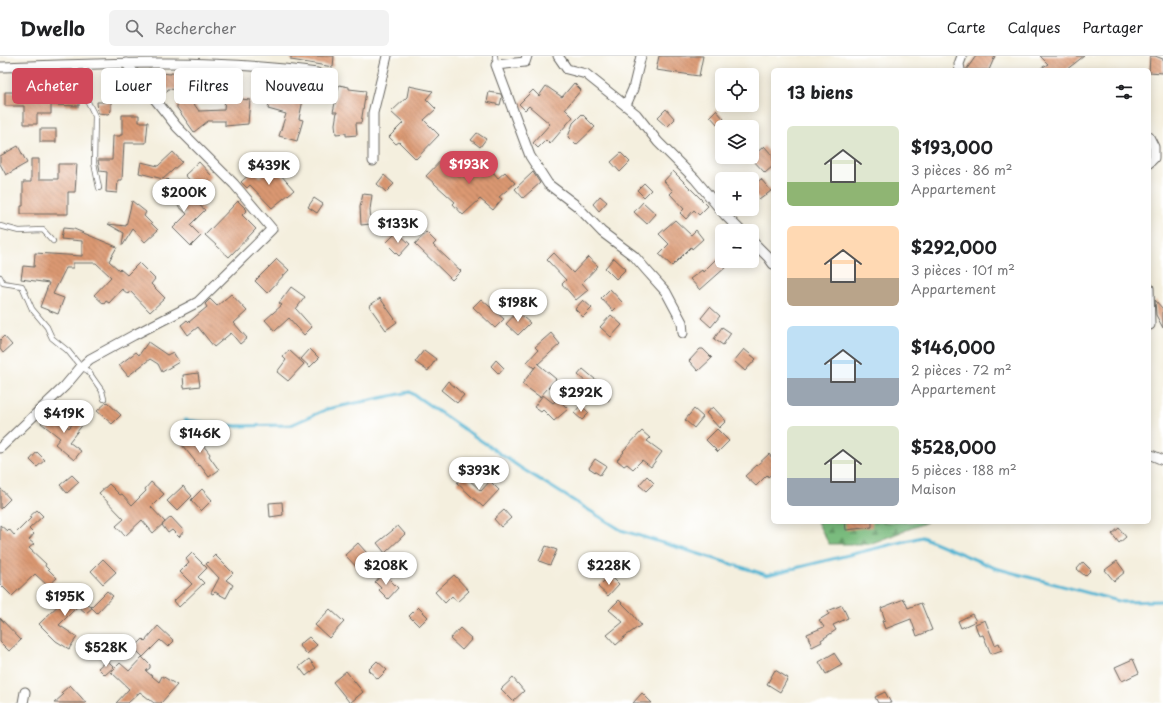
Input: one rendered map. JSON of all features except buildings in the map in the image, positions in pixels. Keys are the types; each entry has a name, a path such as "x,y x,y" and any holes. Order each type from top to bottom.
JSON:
{"street":[{"path":"373,161 372,113 387,56"},
{"path":"527,56 525,62 495,60 530,156 548,184 577,206 602,232 634,256 666,292 682,322 682,333"},
{"path":"558,56 567,69 586,74 636,114 658,142 695,179 734,224"},
{"path":"626,105 633,89 641,56"},
{"path":"960,68 959,64 962,56"},
{"path":"0,67 126,63 188,59 281,68"},
{"path":"0,448 65,386 81,367 90,360 134,335 198,302 272,229 234,184 177,127 126,63"},
{"path":"1151,141 1154,147 1154,158 1151,161"},
{"path":"759,248 771,261"},
{"path":"1151,455 1163,460"},
{"path":"23,703 25,692"}],"lane":[{"path":"85,64 88,102 94,116 94,163 98,188"},
{"path":"0,226 19,231 43,230 53,241"},
{"path":"0,277 3,282 22,286 32,309 47,328 52,338 68,351 81,367 88,371 102,391 104,399"}],"green space":[{"path":"818,524 922,524 870,544 829,544"}],"waterway":[{"path":"185,420 236,426 291,425 327,409 410,392 521,468 621,530 767,575 922,537 995,568 1122,602 1163,601"}]}
